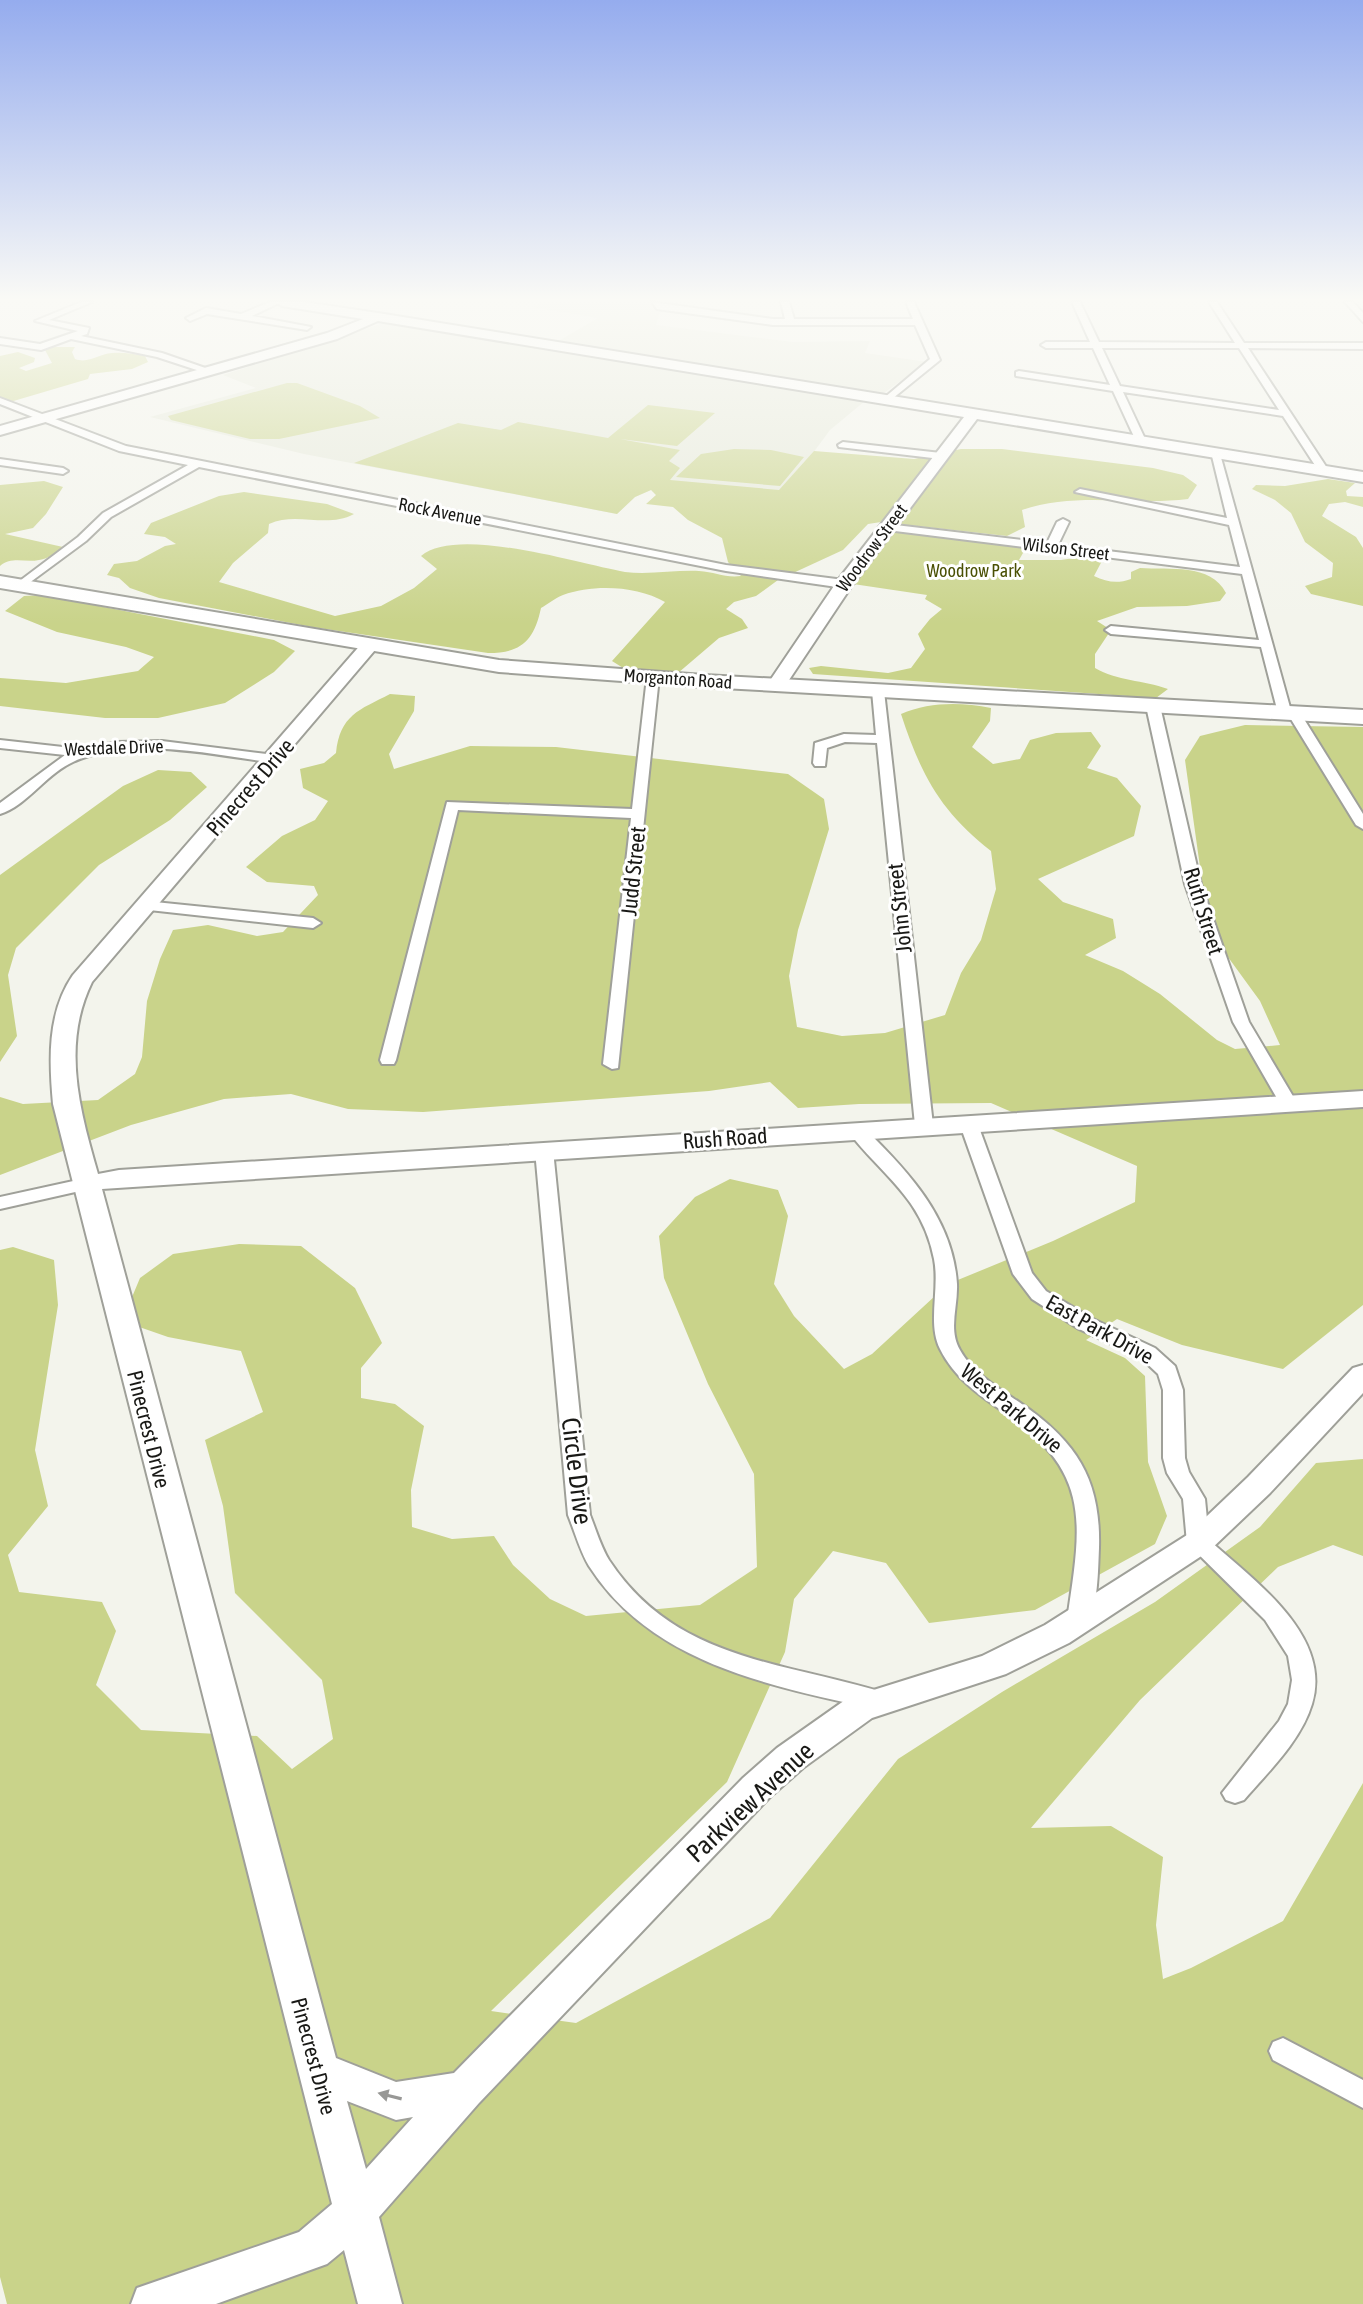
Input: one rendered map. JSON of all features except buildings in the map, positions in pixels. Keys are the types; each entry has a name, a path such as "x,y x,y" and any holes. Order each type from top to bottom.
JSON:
{"main road":[{"name":"Morganton Road","path":"0,582 493,665 776,685 1363,717"}],"street":[{"name":"Rock Avenue","path":"21,410 123,449 726,568 844,584"},
{"path":"0,428 65,410"},
{"path":"945,410 1363,477"},
{"path":"1126,410 1141,441"},
{"path":"1256,410 1287,414"},
{"path":"1284,410 1324,471"},
{"name":"Woodrow Street","path":"776,685 844,584 973,414"},
{"path":"843,445 941,456"},
{"path":"1215,454 1266,644 1289,714 1363,825"},
{"path":"0,462 63,471"},
{"path":"21,585 82,539 107,515 197,464"},
{"path":"1080,492 1233,523"},
{"path":"1051,547 1063,522"},
{"name":"Wilson Street","path":"887,527 1246,571"},
{"path":"1111,630 1266,644"},
{"name":"Pinecrest Drive","path":"369,646 275,759 81,980 67,1016 62,1072 66,1104 380,2304"},
{"name":"Judd Street","path":"612,1064 653,677"},
{"name":"John Street","path":"878,691 924,1125"},
{"name":"Ruth Street","path":"1153,706 1201,907 1241,1022 1288,1103"},
{"path":"820,763 820,746 837,740 883,739"},
{"name":"Westdale Drive","path":"0,744 81,753 117,746 162,745 275,759"},
{"path":"0,810 61,762 81,753"},
{"path":"388,1060 452,805 639,814"},
{"path":"145,906 313,923"},
{"name":"Rush Road","path":"87,1184 119,1178 1363,1099"},
{"name":"East Park Drive","path":"968,1122 1023,1274 1039,1295 1086,1324 1148,1353 1168,1371 1173,1390 1174,1458 1178,1473 1194,1499 1198,1543"},
{"name":"West Park Drive","path":"856,1130 914,1189 936,1227 948,1284 944,1335 957,1362 981,1386 1059,1443 1084,1482 1088,1498 1088,1555 1079,1620"},
{"name":"Circle Drive","path":"544,1150 579,1515 594,1558 607,1578 643,1616 692,1647 781,1679 879,1702"},
{"path":"0,1203 87,1184"},
{"name":"Parkview Avenue","path":"153,2304 312,2249 355,2212 465,2090 756,1788 790,1758 860,1708 994,1665 1057,1634 1198,1543 1327,1417 1363,1375"},
{"path":"1198,1543 1288,1631 1300,1656 1304,1679 1299,1707 1274,1746 1235,1793"},
{"path":"1283,2051 1363,2095"},
{"path":"318,2070 396,2101 465,2090"}],"shaded area":[{"path":"177,410 855,410 830,430 785,491 651,490 635,497 617,514 304,454 150,417"}],"green space":[{"path":"191,410 366,410 380,418 279,439 250,439 171,420 168,416"},
{"path":"643,410 715,413 677,446 620,439 680,450 669,461 680,468 670,480 779,490 814,451 914,459 961,449 1002,449 1153,468 1183,475 1197,485 1188,499 1084,500 1042,504 1022,510 1025,527 1007,536 881,522 868,524 843,550 778,580 756,596 734,602 726,609 742,619 748,628 719,638 678,673 628,671 612,661 665,602 629,590 588,589 560,596 541,608 534,629 524,643 509,651 488,653 312,627 159,598 130,588 119,578 107,575 114,564 137,561 165,546 176,544 165,537 144,534 151,523 219,496 244,492 327,504 354,514 333,520 290,519 269,524 268,533 233,563 219,582 335,616 381,606 414,588 437,569 421,556 438,547 462,544 519,549 625,572 699,571 741,576 728,562 722,538 688,520 673,507 646,504 656,495 651,490 635,497 617,514 354,463 458,423 501,430 518,422 608,438"},
{"path":"734,449 771,450 804,457 780,486 676,477 701,454"},
{"path":"1328,479 1355,483 1346,491 1347,496 1363,497 1363,507 1345,502 1329,504 1322,516 1356,537 1363,548 1363,606 1311,594 1305,586 1332,577 1333,563 1305,542 1291,513 1275,500 1252,489 1256,485 1285,486"},
{"path":"44,481 63,487 46,514 33,528 5,534 63,547 43,559 14,560 0,566 0,485"},
{"name":"Woodrow Park","path":"891,529 1027,546 1019,560 1061,560 1095,555 1103,559 1094,576 1112,582 1131,579 1131,572 1140,568 1200,572 1219,583 1226,593 1220,601 1187,606 1137,607 1097,621 1111,630 1095,654 1095,668 1112,676 1168,689 1156,698 813,674 809,668 821,666 888,673 911,668 925,649 918,634 942,609 925,599 927,595 853,584"},
{"path":"42,595 274,640 295,651 274,672 225,703 158,718 105,718 0,706 0,678 66,683 138,671 154,657 126,647 57,632 5,611 24,596"},
{"path":"390,694 415,696 414,711 389,754 394,769 470,746 556,747 788,774 824,799 829,829 798,930 789,976 797,1027 842,1036 885,1033 945,1015 961,973 981,940 996,889 991,851 958,821 934,790 916,756 901,714 945,704 991,708 990,721 972,747 993,764 1020,759 1030,740 1056,733 1091,732 1101,746 1087,768 1117,778 1141,806 1134,836 1038,879 1063,902 1113,919 1116,938 1085,955 1123,971 1160,994 1217,1040 1235,1049 1280,1045 1260,1001 1209,931 1185,760 1200,736 1245,725 1363,727 1363,1305 1283,1369 1182,1345 1117,1319 1086,1340 1125,1358 1145,1376 1148,1462 1167,1516 1155,1544 1035,1610 929,1623 886,1563 833,1551 794,1599 785,1652 727,1782 491,2011 576,2023 770,1918 898,1759 1002,1692 1155,1602 1260,1527 1316,1463 1363,1459 1363,1556 1333,1545 1278,1567 1140,1700 1031,1828 1111,1826 1163,1857 1156,1925 1163,1979 1283,1921 1363,1783 1363,2304 7,2304 0,2277 0,1250 13,1247 54,1260 58,1305 35,1450 48,1506 8,1555 19,1592 102,1602 116,1631 96,1685 141,1730 257,1736 292,1769 333,1739 322,1680 235,1593 223,1506 205,1440 263,1412 241,1351 168,1337 122,1321 140,1278 173,1254 239,1244 301,1246 355,1288 382,1343 361,1368 361,1398 395,1404 424,1426 411,1490 412,1527 452,1539 494,1536 513,1565 550,1599 586,1616 700,1605 757,1567 754,1474 708,1384 664,1278 659,1236 695,1197 730,1179 778,1190 788,1216 774,1284 794,1316 844,1369 872,1354 948,1284 1053,1241 1135,1202 1137,1166 991,1103 859,1104 798,1108 770,1082 709,1091 423,1112 348,1109 291,1094 224,1099 131,1125 0,1175 0,1097 23,1104 98,1100 135,1074 142,1057 147,1001 173,930 208,925 257,936 283,932 318,895 314,886 267,882 246,867 282,836 315,820 328,801 303,788 300,769 324,763 336,753 342,730 353,715"},
{"path":"158,770 191,772 207,787 170,820 99,865 16,948 8,975 17,1036 0,1062 0,875 123,786"}]}
